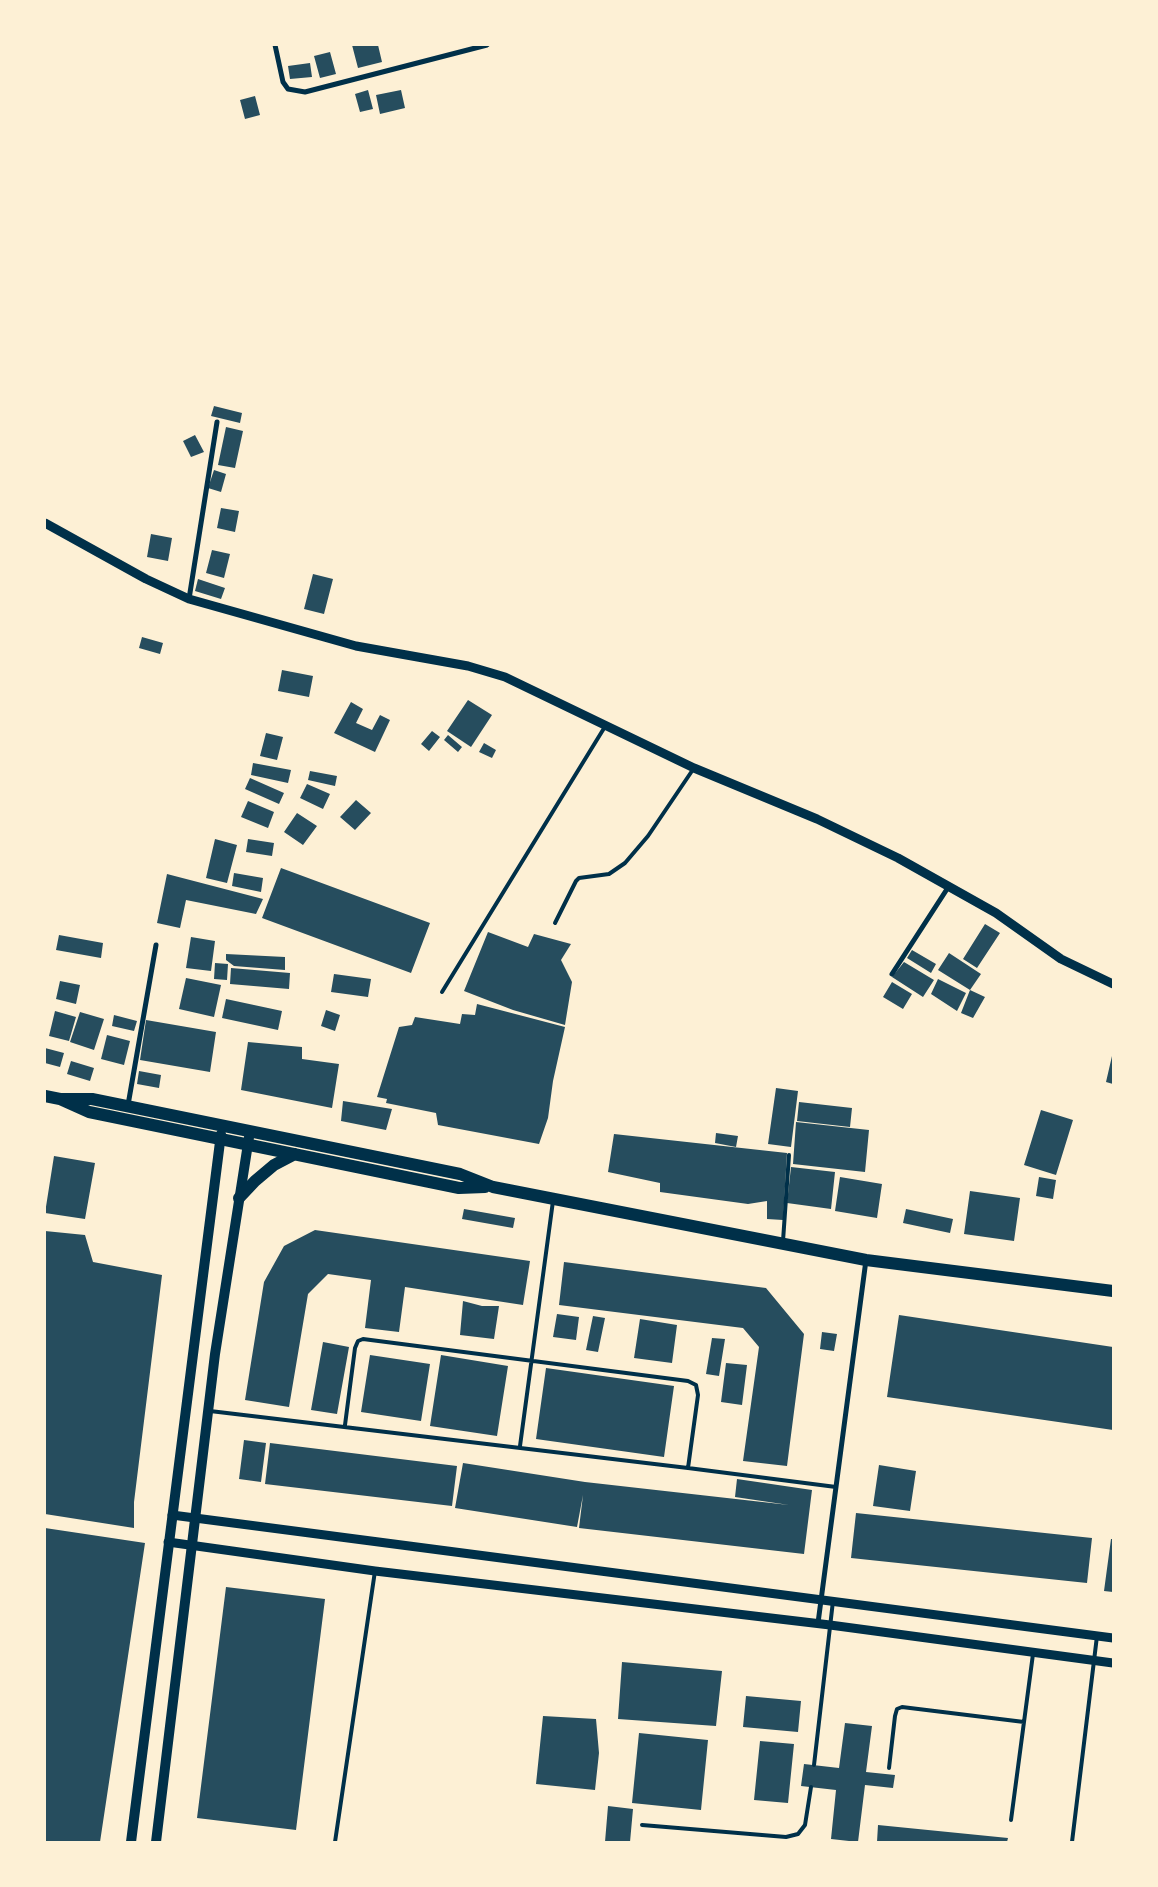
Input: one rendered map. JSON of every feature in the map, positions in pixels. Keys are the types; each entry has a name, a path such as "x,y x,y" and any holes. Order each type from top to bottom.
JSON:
{"highway":[{"path":"45,1096 60,1099 92,1099 128,1106 460,1174 493,1187 866,1260 1113,1291"},
{"path":"60,1099 89,1112 459,1188 493,1187"},
{"path":"238,1198 274,1165 295,1154"}],"main road":[{"path":"131,1842 222,1125"},
{"path":"156,1842 208,1410 238,1198 250,1131"}],"street":[{"path":"275,45 283,82 288,89 304,92 487,45"},
{"path":"189,599 217,422"},
{"path":"45,523 146,579 189,599 356,646 482,670 505,677 694,768 817,819 950,886 996,913 1053,954 1113,984"},
{"path":"892,974 950,886"},
{"path":"128,1106 156,945"},
{"path":"818,1624 866,1260"},
{"path":"172,1515 1113,1638"},
{"path":"168,1542 375,1571 830,1625 1032,1654 1113,1663"},
{"path":"131,1842 136,1842"}],"lane":[{"path":"442,992 606,725"},
{"path":"555,924 576,881 579,878 609,874 625,863 648,836 694,768"},
{"path":"783,1243 789,1155"},
{"path":"520,1446 553,1198"},
{"path":"345,1425 355,1348 358,1342 363,1339 531,1360 688,1381 696,1385 698,1395 688,1468"},
{"path":"208,1410 520,1446 836,1487"},
{"path":"335,1842 375,1571"},
{"path":"814,1766 833,1601"},
{"path":"1072,1842 1097,1636"},
{"path":"1011,1820 1032,1654"},
{"path":"889,1768 895,1716 897,1709 902,1707 1024,1722"},
{"path":"642,1825 786,1838 798,1834 805,1825 811,1786"}],"building":[{"path":"352,45 378,45 382,62 358,68"},
{"path":"330,52 336,74 320,78 314,56"},
{"path":"310,63 312,77 290,79 288,66"},
{"path":"368,90 373,109 360,112 355,94"},
{"path":"401,90 405,108 380,114 376,95"},
{"path":"255,96 260,115 245,119 240,100"},
{"path":"214,406 242,413 240,423 211,416"},
{"path":"226,427 243,431 235,468 218,465"},
{"path":"195,435 204,452 191,457 183,441"},
{"path":"214,470 226,474 221,492 208,488"},
{"path":"221,508 239,511 235,532 217,528"},
{"path":"151,534 172,538 168,561 147,557"},
{"path":"212,550 230,554 224,578 206,573"},
{"path":"313,574 333,579 324,614 304,609"},
{"path":"198,579 225,588 221,599 195,591"},
{"path":"142,637 163,643 160,654 139,648"},
{"path":"282,670 313,676 309,697 278,691"},
{"path":"468,700 492,715 471,747 447,731"},
{"path":"351,702 363,709 356,723 372,730 380,715 390,720 375,752 334,733"},
{"path":"432,731 440,737 429,751 421,744"},
{"path":"266,733 283,737 277,760 260,756"},
{"path":"448,735 462,747 458,752 444,740"},
{"path":"484,743 496,750 492,758 479,752"},
{"path":"253,763 291,770 288,783 251,775"},
{"path":"310,771 337,776 335,786 308,780"},
{"path":"250,778 284,793 279,804 245,789"},
{"path":"307,784 330,794 323,809 300,798"},
{"path":"356,800 371,813 355,830 340,817"},
{"path":"248,801 274,812 268,828 241,817"},
{"path":"297,813 317,826 303,845 284,832"},
{"path":"215,839 237,845 227,883 206,878"},
{"path":"248,839 274,843 272,856 246,852"},
{"path":"281,868 430,923 411,973 262,918"},
{"path":"234,873 263,878 261,892 232,886"},
{"path":"167,874 263,899 256,914 186,900 180,928 157,923"},
{"path":"985,924 1000,933 977,968 963,959"},
{"path":"488,932 528,947 534,934 571,944 561,960 572,982 565,1025 513,1010 464,991"},
{"path":"59,935 103,943 101,958 56,950"},
{"path":"191,937 215,941 211,971 186,968"},
{"path":"912,950 936,964 931,973 907,958"},
{"path":"949,953 981,974 970,990 938,970"},
{"path":"226,954 285,957 285,970 234,966 226,960"},
{"path":"904,962 934,980 923,997 892,977"},
{"path":"215,963 228,964 227,980 214,979"},
{"path":"231,968 290,973 289,989 230,984"},
{"path":"334,974 371,979 368,997 331,992"},
{"path":"186,978 221,985 214,1017 179,1009"},
{"path":"938,979 966,993 957,1011 931,994"},
{"path":"60,981 80,985 76,1004 56,999"},
{"path":"892,982 912,994 903,1009 883,997"},
{"path":"970,990 985,997 973,1018 961,1013"},
{"path":"226,999 282,1011 278,1030 222,1018"},
{"path":"477,1004 565,1027 553,1081 548,1118 539,1144 438,1125 436,1113 386,1103 387,1099 377,1097 399,1027 412,1025 415,1017 460,1024 462,1014 475,1015"},
{"path":"326,1010 340,1015 335,1031 321,1026"},
{"path":"55,1011 76,1017 69,1041 49,1036"},
{"path":"80,1012 104,1019 94,1050 70,1042"},
{"path":"114,1015 137,1021 134,1031 112,1026"},
{"path":"146,1020 216,1032 210,1072 140,1060"},
{"path":"107,1035 130,1041 124,1065 101,1059"},
{"path":"248,1042 302,1047 302,1059 339,1064 332,1108 241,1090"},
{"path":"45,1048 64,1053 60,1067 45,1063"},
{"path":"1113,1056 1113,1084 1106,1082"},
{"path":"71,1061 94,1068 90,1081 67,1074"},
{"path":"139,1071 161,1075 159,1088 137,1084"},
{"path":"776,1088 798,1091 791,1147 768,1144"},
{"path":"343,1101 392,1109 386,1130 341,1121"},
{"path":"799,1102 852,1108 850,1127 797,1121"},
{"path":"1041,1110 1073,1120 1056,1175 1024,1165"},
{"path":"796,1122 869,1130 865,1172 793,1164"},
{"path":"716,1133 738,1136 736,1147 715,1143"},
{"path":"614,1134 787,1153 783,1220 767,1219 767,1201 748,1204 660,1192 660,1183 608,1172"},
{"path":"54,1156 95,1163 85,1219 45,1213"},
{"path":"791,1167 835,1172 831,1209 787,1203"},
{"path":"840,1177 882,1184 877,1218 835,1211"},
{"path":"1039,1177 1056,1180 1053,1199 1036,1196"},
{"path":"970,1191 1020,1198 1014,1241 964,1234"},
{"path":"464,1209 515,1218 513,1228 462,1219"},
{"path":"906,1209 953,1219 950,1233 903,1223"},
{"path":"315,1230 530,1261 523,1305 405,1287 399,1332 365,1328 371,1280 328,1274 308,1294 289,1407 245,1400 264,1282 284,1246"},
{"path":"45,1231 85,1235 93,1262 162,1275 134,1502 134,1528 45,1514"},
{"path":"564,1262 766,1288 804,1334 787,1466 743,1461 759,1347 743,1328 559,1305"},
{"path":"463,1301 482,1306 499,1306 494,1339 460,1335"},
{"path":"557,1314 579,1317 576,1340 553,1337"},
{"path":"899,1315 1113,1347 1113,1430 887,1397"},
{"path":"593,1316 605,1318 598,1352 586,1350"},
{"path":"640,1319 677,1325 672,1363 634,1358"},
{"path":"822,1332 837,1334 834,1351 820,1349"},
{"path":"712,1338 725,1339 719,1376 706,1374"},
{"path":"323,1342 349,1347 337,1414 311,1410"},
{"path":"370,1355 430,1364 421,1421 361,1412"},
{"path":"441,1355 508,1366 497,1436 430,1426"},
{"path":"726,1363 747,1365 742,1405 721,1402"},
{"path":"546,1368 674,1386 664,1457 536,1439"},
{"path":"244,1440 266,1443 261,1482 239,1479"},
{"path":"270,1443 457,1466 452,1506 265,1484"},
{"path":"463,1463 585,1482 789,1505 735,1497 737,1479 812,1490 804,1554 579,1528 583,1495 577,1527 455,1508"},
{"path":"879,1465 916,1471 910,1511 873,1506"},
{"path":"856,1513 1092,1538 1087,1583 851,1558"},
{"path":"45,1528 145,1543 100,1842 45,1842"},
{"path":"1111,1539 1113,1539 1113,1592 1104,1591"},
{"path":"226,1587 325,1599 296,1830 197,1818"},
{"path":"622,1662 722,1671 716,1726 618,1719"},
{"path":"746,1696 801,1701 798,1732 743,1727"},
{"path":"543,1716 596,1719 599,1753 595,1790 536,1784"},
{"path":"845,1723 872,1726 866,1772 895,1775 893,1788 865,1785 858,1842 831,1839 836,1790 801,1786 804,1764 839,1768"},
{"path":"639,1733 708,1740 701,1810 632,1803"},
{"path":"760,1741 794,1744 788,1803 754,1800"},
{"path":"608,1806 633,1809 630,1842 605,1842"},
{"path":"878,1825 1008,1838 1007,1842 877,1842"}]}
